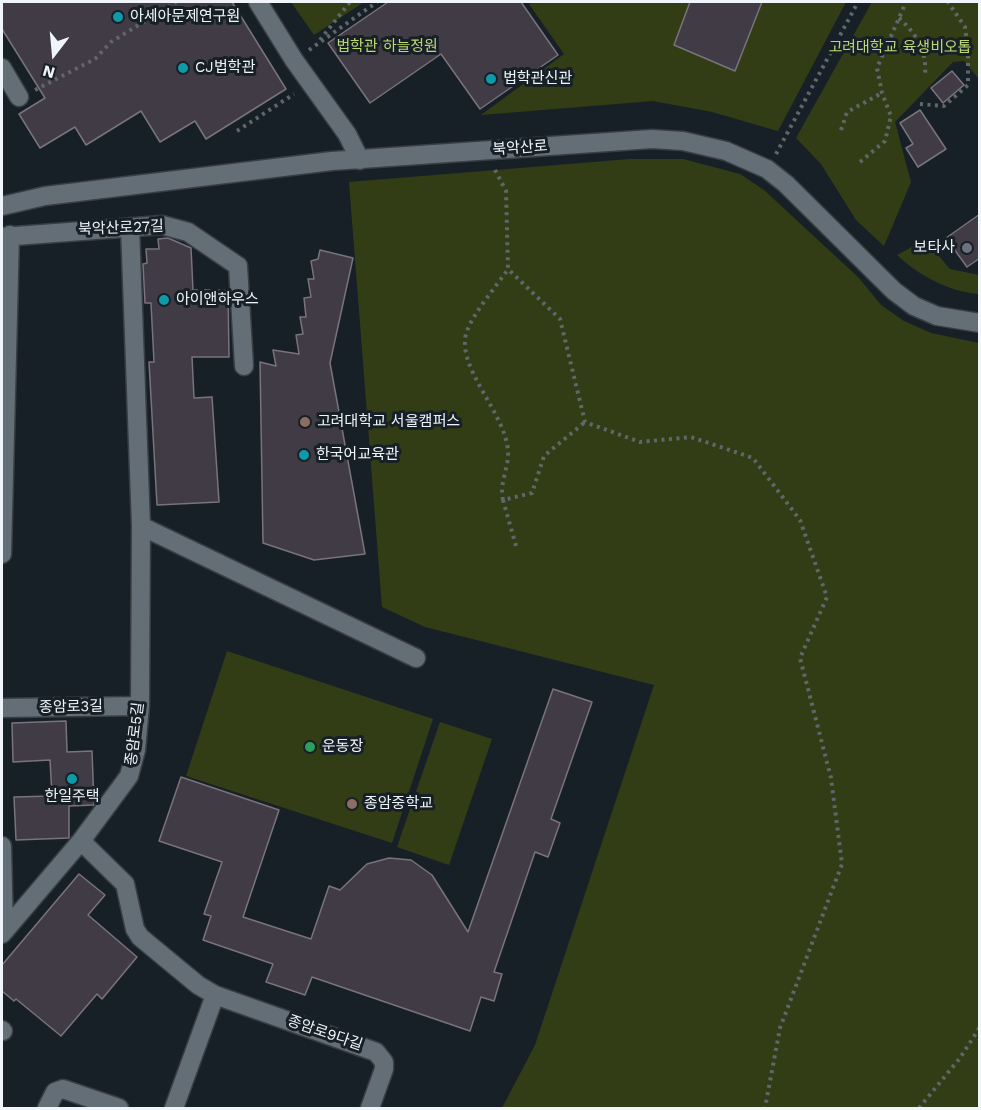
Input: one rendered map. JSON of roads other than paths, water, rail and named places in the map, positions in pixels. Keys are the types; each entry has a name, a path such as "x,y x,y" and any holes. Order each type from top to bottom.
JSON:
{"street":[{"path":"258,2 294,60 347,134 360,160"},
{"path":"2,68 19,97"},
{"name":"북악산로","path":"2,206 56,195 332,161 652,139 703,145 736,155 767,169 786,184 894,291 914,306 937,316 980,323"},
{"name":"북악산로27길","path":"6,236 162,225 177,227 188,232 238,266 244,366"},
{"name":"종암로5길","path":"3,932 81,841 129,776 136,750 140,706 141,526 130,227"},
{"path":"2,554 6,236"},
{"path":"141,526 416,658"},
{"name":"종암로3길","path":"2,708 140,706"},
{"name":"종암로9다길","path":"81,841 125,884 135,929 140,937 198,984 215,995 376,1052 384,1062 384,1069 370,1108"},
{"path":"2,846 3,932"},
{"path":"174,1108 215,995"},
{"path":"47,1108 53,1095 59,1089 119,1108"}],"place":[{"name":"아세아문제연구원","path":"118,17"},
{"name":"CJ법학관","path":"183,68"},
{"name":"법학관신관","path":"491,79"},
{"name":"보타사","path":"967,248"},
{"name":"아이앤하우스","path":"164,300"},
{"name":"고려대학교 서울캠퍼스","path":"305,422"},
{"name":"한국어교육관","path":"304,455"},
{"name":"운동장","path":"310,747"},
{"name":"한일주택","path":"72,779"},
{"name":"종암중학교","path":"352,804"}],"park label":[{"name":"법학관 하늘정원","path":"387,47"},
{"name":"고려대학교 육생비오톱","path":"900,48"}]}
